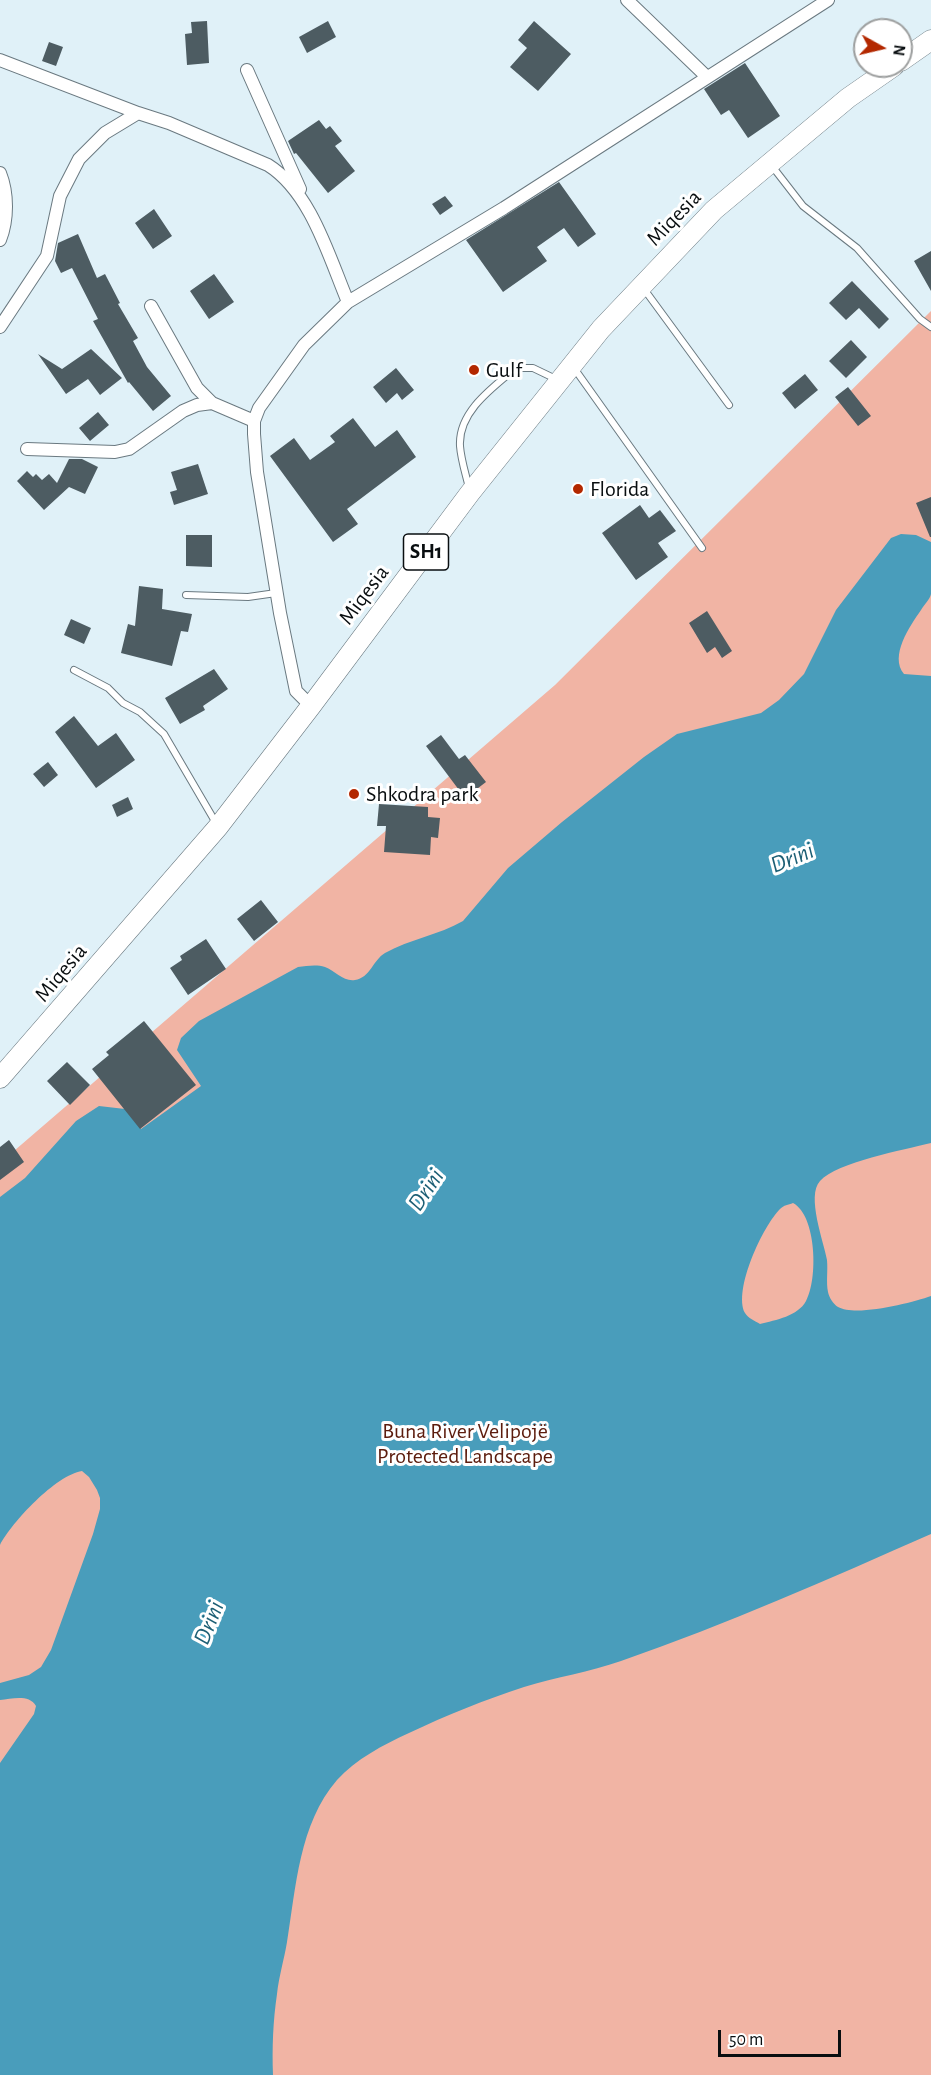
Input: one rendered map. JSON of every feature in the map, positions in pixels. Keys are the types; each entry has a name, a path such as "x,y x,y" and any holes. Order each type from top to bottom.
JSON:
{"main road":[{"path":"913,53 931,40"},
{"name":"Miqesia","path":"0,1078 74,996 218,827 470,493 601,329 714,210 848,98 877,78"}],"street":[{"path":"627,0 708,78"},
{"path":"311,706 296,691 276,593 257,472 254,421 259,408 304,345 348,302 494,214 828,0"},
{"path":"0,60 169,123 268,165 282,173 308,207"},
{"path":"247,70 348,302"},
{"path":"0,327 47,256 60,196 79,159 105,133 138,113"},
{"path":"0,173 4,182 7,205 0,240"},
{"path":"151,306 193,381 212,403 254,421"},
{"path":"27,449 115,452 129,449 183,411 197,405 212,403"}],"lane":[{"path":"770,163 803,206 857,249 920,319 931,327"},
{"path":"642,286 729,405"},
{"path":"572,365 702,548"},
{"path":"470,493 460,445 463,421 488,392 516,368 533,368 558,381"},
{"path":"186,595 248,597 276,593"},
{"path":"74,670 108,688 123,703 140,712 164,734 218,827"}],"green space":[{"name":"Buna River Velipojë Protected Landscape","path":"931,311 931,2075 0,2075 0,1163 555,685"}],"water":[{"name":"Buna River Velipojë Protected Landscape","path":"901,534 916,535 931,542 931,594 903,641 899,659 904,674 931,676 931,1143 855,1162 829,1174 820,1181 816,1188 815,1208 827,1260 828,1292 836,1306 846,1310 870,1310 931,1296 931,1534 661,1647 609,1665 524,1687 466,1708 389,1742 353,1765 324,1797 314,1816 301,1857 276,2004 273,2075 0,2075 0,1763 34,1714 36,1706 25,1699 0,1700 0,1683 29,1675 41,1667 51,1650 93,1534 100,1509 100,1498 89,1477 82,1471 72,1474 36,1501 14,1524 0,1545 0,1197 25,1178 76,1121 99,1106 125,1109 141,1129 201,1086 177,1050 181,1038 199,1021 298,967 322,966 347,979 360,979 385,953 463,921 508,868 562,822 677,734 761,713 779,700 804,674 836,610 891,538","holes":["793,1203 801,1210 807,1221 813,1249 810,1291 806,1301 798,1310 786,1317 760,1324 746,1315 742,1303 746,1274 758,1243 773,1217 780,1209"]}],"building":[{"path":"207,21 209,63 187,65 185,34 192,33 191,22"},
{"path":"328,21 336,37 307,53 299,37"},
{"path":"534,21 571,54 538,91 510,67 527,48 518,40"},
{"path":"49,42 63,47 56,66 42,61"},
{"path":"745,63 780,116 748,138 729,110 721,115 704,89"},
{"path":"319,120 326,129 330,126 342,141 335,146 355,171 328,193 296,153 294,154 288,141"},
{"path":"559,182 596,234 578,247 564,228 537,247 547,261 503,292 466,240"},
{"path":"445,196 453,206 440,215 432,204"},
{"path":"154,209 172,236 153,249 135,223"},
{"path":"78,234 97,278 105,274 120,303 118,304 138,338 133,341 147,367 171,396 153,411 128,383 93,321 98,319 72,268 61,273 55,261 58,243"},
{"path":"931,251 931,291 914,261"},
{"path":"214,274 234,302 209,319 190,291"},
{"path":"852,281 889,319 879,329 859,308 846,320 829,303"},
{"path":"851,340 867,357 846,378 829,361"},
{"path":"91,349 122,378 100,395 88,379 66,394 38,354 62,369"},
{"path":"396,368 414,390 402,400 397,393 386,403 373,387"},
{"path":"805,374 818,390 795,409 782,393"},
{"path":"848,387 871,416 858,426 835,397"},
{"path":"98,412 109,425 90,441 79,428"},
{"path":"353,418 375,447 397,430 416,457 347,509 358,524 333,542 270,456 294,438 310,460 335,442 330,436"},
{"path":"69,459 82,459 98,467 85,494 69,487 44,510 17,481 27,471 33,477 36,474 42,480 49,474 57,483"},
{"path":"198,464 208,494 174,505 170,492 177,490 171,472"},
{"path":"931,497 931,537 930,537 916,503"},
{"path":"640,505 649,518 660,510 676,531 658,543 668,557 636,580 602,533"},
{"path":"186,535 212,535 212,567 186,566"},
{"path":"139,586 163,589 162,609 192,614 188,632 181,631 172,666 121,653 128,624 135,626"},
{"path":"707,611 732,651 722,658 715,647 707,653 689,623"},
{"path":"71,619 91,628 84,644 64,635"},
{"path":"214,669 228,689 203,706 205,710 180,724 165,698"},
{"path":"74,716 98,746 116,733 135,760 96,788 55,732"},
{"path":"441,735 459,759 465,755 486,782 465,798 426,746"},
{"path":"48,762 58,775 44,787 33,774"},
{"path":"128,797 133,809 117,817 112,805"},
{"path":"379,804 428,807 428,817 440,818 438,838 431,837 430,855 384,852 386,826 377,826"},
{"path":"261,900 278,922 254,941 237,919"},
{"path":"206,939 226,969 188,995 170,968 182,960 180,956"},
{"path":"144,1021 196,1085 140,1129 92,1069 109,1055 106,1052"},
{"path":"67,1062 90,1085 70,1105 47,1081"},
{"path":"9,1140 24,1162 0,1180 0,1147"}],"place":[{"name":"Gulf","path":"474,370"},
{"name":"Florida","path":"578,489"},
{"name":"Shkodra park","path":"354,794"}],"water label":[{"name":"Drini","path":"792,858"},
{"name":"Drini","path":"426,1190"},
{"name":"Drini","path":"209,1623"}]}
